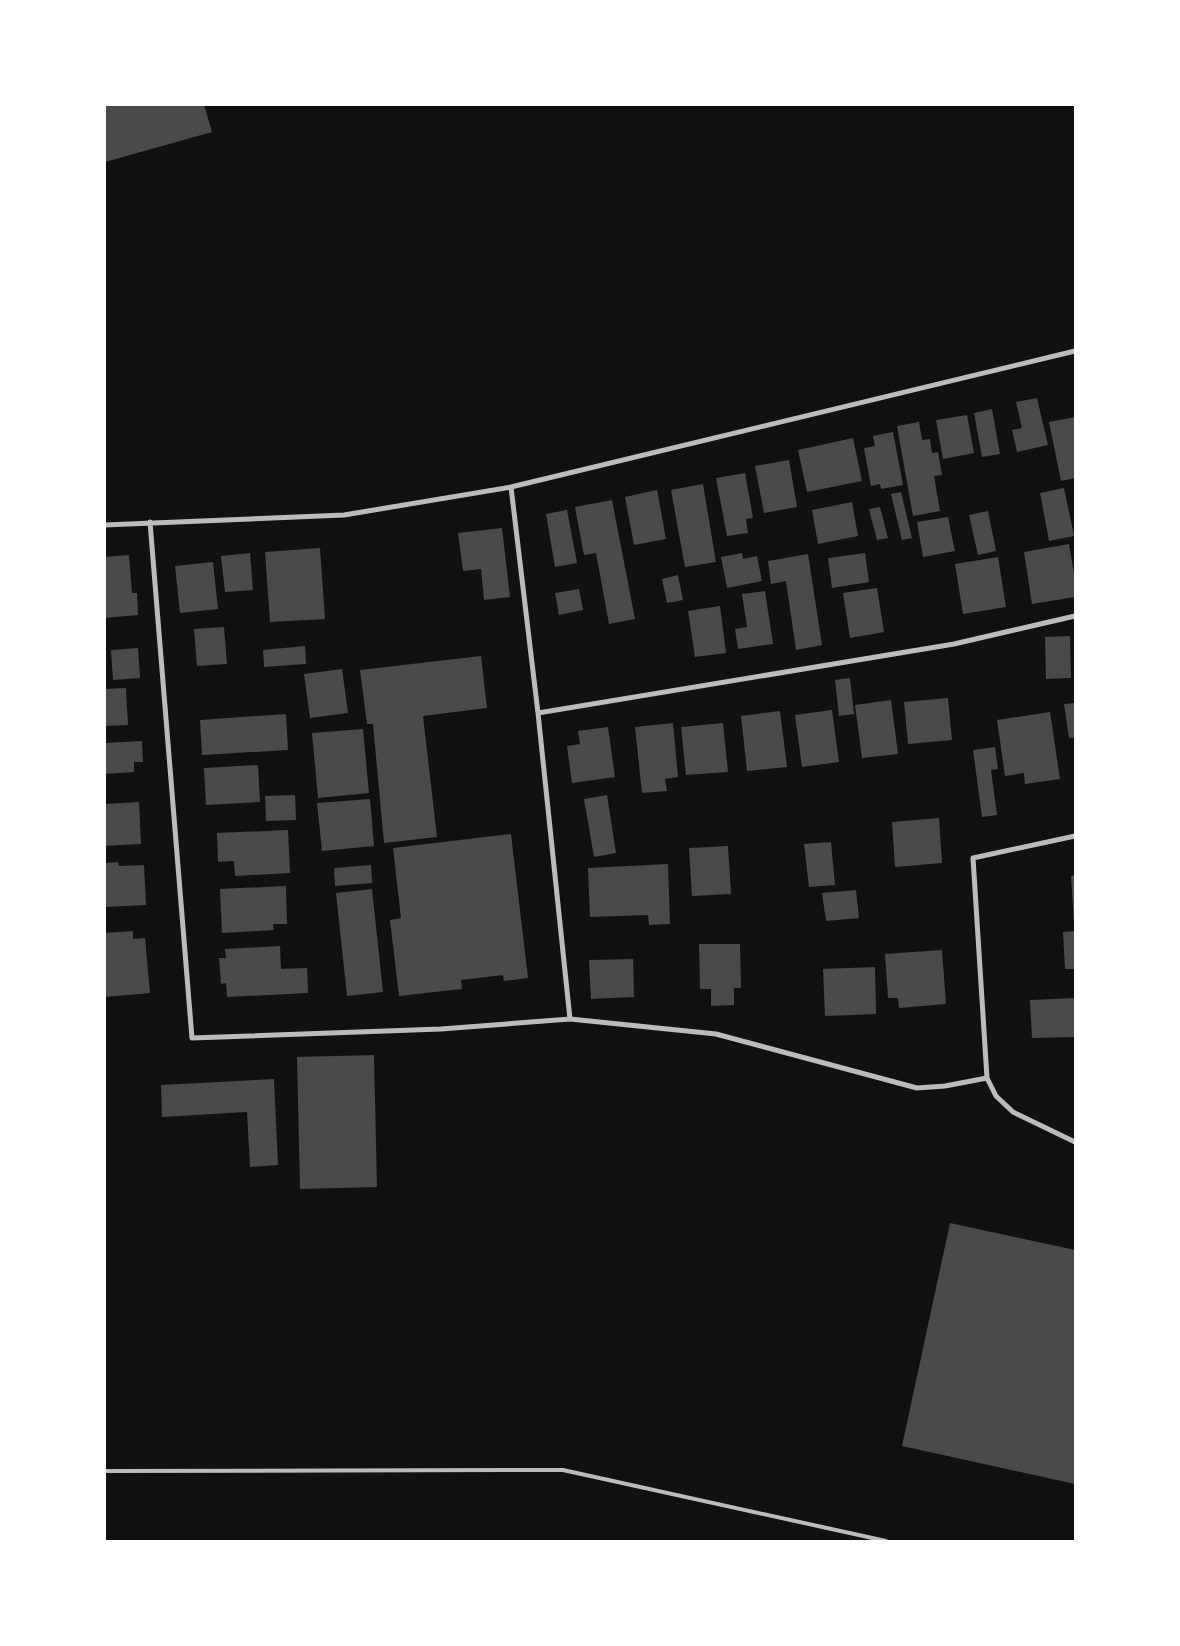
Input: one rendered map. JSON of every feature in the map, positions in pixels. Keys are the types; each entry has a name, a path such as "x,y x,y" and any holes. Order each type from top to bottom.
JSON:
{"street":[{"path":"105,525 344,515 511,487 1075,351"},
{"path":"511,487 538,713 570,1019"},
{"path":"150,522 192,1038 442,1029 570,1019 716,1034 917,1088 945,1086 987,1078"},
{"path":"538,713 954,644 1075,616"},
{"path":"1075,836 973,858 987,1078 996,1096 1013,1112 1075,1142"}],"lane":[{"path":"105,1471 563,1470 886,1541"}],"building":[{"path":"105,105 204,105 212,132 105,162"},
{"path":"1037,398 1048,445 1017,452 1012,430 1022,428 1016,402"},
{"path":"992,409 1000,454 982,457 974,413"},
{"path":"967,415 974,453 943,459 936,420"},
{"path":"1075,417 1075,478 1061,481 1049,422"},
{"path":"919,422 922,440 930,439 932,453 938,452 942,475 934,476 940,511 913,516 897,426"},
{"path":"893,432 903,485 881,489 880,484 871,486 864,448 875,446 873,436"},
{"path":"853,438 862,481 807,492 798,450"},
{"path":"789,460 797,507 764,513 755,466"},
{"path":"745,473 753,518 746,519 748,533 727,536 716,478"},
{"path":"703,484 716,562 685,567 671,490"},
{"path":"1064,488 1074,536 1049,541 1040,493"},
{"path":"657,490 666,539 634,545 625,497"},
{"path":"901,492 912,538 902,540 891,494"},
{"path":"612,500 635,619 609,624 596,553 584,555 575,507"},
{"path":"852,502 858,536 818,544 812,510"},
{"path":"880,507 888,538 877,540 869,509"},
{"path":"567,510 577,563 555,567 546,514"},
{"path":"988,511 996,551 978,555 969,515"},
{"path":"948,517 955,551 923,557 917,522"},
{"path":"502,528 510,597 484,600 481,569 463,571 458,533"},
{"path":"1069,544 1075,579 1075,597 1032,604 1024,552"},
{"path":"320,548 325,619 270,622 265,552"},
{"path":"250,553 253,590 225,592 221,556"},
{"path":"742,553 743,559 757,556 762,581 727,588 721,557"},
{"path":"865,553 869,582 832,588 828,558"},
{"path":"808,554 822,645 796,650 786,581 771,584 768,561"},
{"path":"129,555 132,593 137,593 138,615 105,618 105,557"},
{"path":"998,557 1006,607 963,614 955,564"},
{"path":"213,562 218,609 180,613 175,566"},
{"path":"678,575 683,600 667,603 662,579"},
{"path":"877,588 884,632 850,638 843,593"},
{"path":"579,589 583,610 559,615 555,593"},
{"path":"765,591 773,644 738,649 735,629 747,627 742,594"},
{"path":"720,606 726,653 695,657 688,611"},
{"path":"224,627 227,664 197,666 194,629"},
{"path":"1070,636 1071,678 1046,679 1045,637"},
{"path":"305,646 306,664 264,667 263,650"},
{"path":"138,648 140,678 113,680 111,650"},
{"path":"481,656 487,708 423,716 437,837 384,843 373,724 367,724 360,670"},
{"path":"342,669 348,713 310,718 304,674"},
{"path":"850,678 854,714 839,716 835,680"},
{"path":"126,688 128,725 105,726 105,689"},
{"path":"948,698 952,740 908,744 904,702"},
{"path":"891,700 898,754 862,758 855,705"},
{"path":"1075,703 1075,738 1069,738 1064,704"},
{"path":"832,710 839,762 802,767 795,715"},
{"path":"780,711 787,767 747,771 741,716"},
{"path":"1050,712 1060,779 1025,784 1024,773 1005,776 997,720"},
{"path":"286,714 288,750 202,755 200,720"},
{"path":"673,723 678,777 665,779 667,791 642,793 635,727"},
{"path":"723,723 728,772 686,775 681,727"},
{"path":"608,727 615,777 572,783 567,746 580,744 578,731"},
{"path":"363,729 369,793 318,798 312,733"},
{"path":"142,741 143,762 134,762 134,772 105,774 105,743"},
{"path":"995,747 998,769 991,770 997,815 982,817 973,750"},
{"path":"258,765 260,802 206,805 204,768"},
{"path":"295,795 296,820 266,821 265,796"},
{"path":"607,795 616,853 594,857 584,799"},
{"path":"370,799 374,846 322,851 317,803"},
{"path":"139,802 141,844 105,846 105,804"},
{"path":"939,818 942,863 895,867 892,822"},
{"path":"288,830 290,873 235,876 234,861 218,862 217,833"},
{"path":"511,834 528,978 504,981 503,975 461,980 462,989 399,996 390,920 401,918 393,848"},
{"path":"831,842 835,885 809,887 804,844"},
{"path":"728,846 731,894 692,896 689,848"},
{"path":"118,862 119,866 144,865 146,905 105,907 105,863"},
{"path":"668,864 670,924 649,925 648,915 590,917 588,868"},
{"path":"371,865 372,883 335,886 334,868"},
{"path":"1075,875 1075,924 1074,924 1071,876"},
{"path":"286,886 287,924 273,924 274,930 222,933 220,889"},
{"path":"372,889 383,992 347,996 336,893"},
{"path":"856,890 859,918 826,921 822,893"},
{"path":"133,931 133,939 145,938 150,993 105,997 105,933"},
{"path":"1075,931 1075,969 1065,969 1063,932"},
{"path":"699,944 740,944 741,988 734,988 734,1005 711,1006 711,989 700,989"},
{"path":"280,946 281,969 307,968 308,993 227,997 226,983 221,984 219,958 226,958 225,949"},
{"path":"942,950 946,1004 899,1008 898,998 888,998 885,954"},
{"path":"633,959 634,997 591,999 589,960"},
{"path":"875,967 876,1014 825,1016 823,969"},
{"path":"1075,998 1075,1037 1032,1038 1030,1000"},
{"path":"374,1055 377,1187 300,1189 297,1057"},
{"path":"274,1079 278,1165 250,1167 247,1112 162,1117 161,1085"},
{"path":"950,1223 1075,1250 1075,1484 902,1446"}]}
